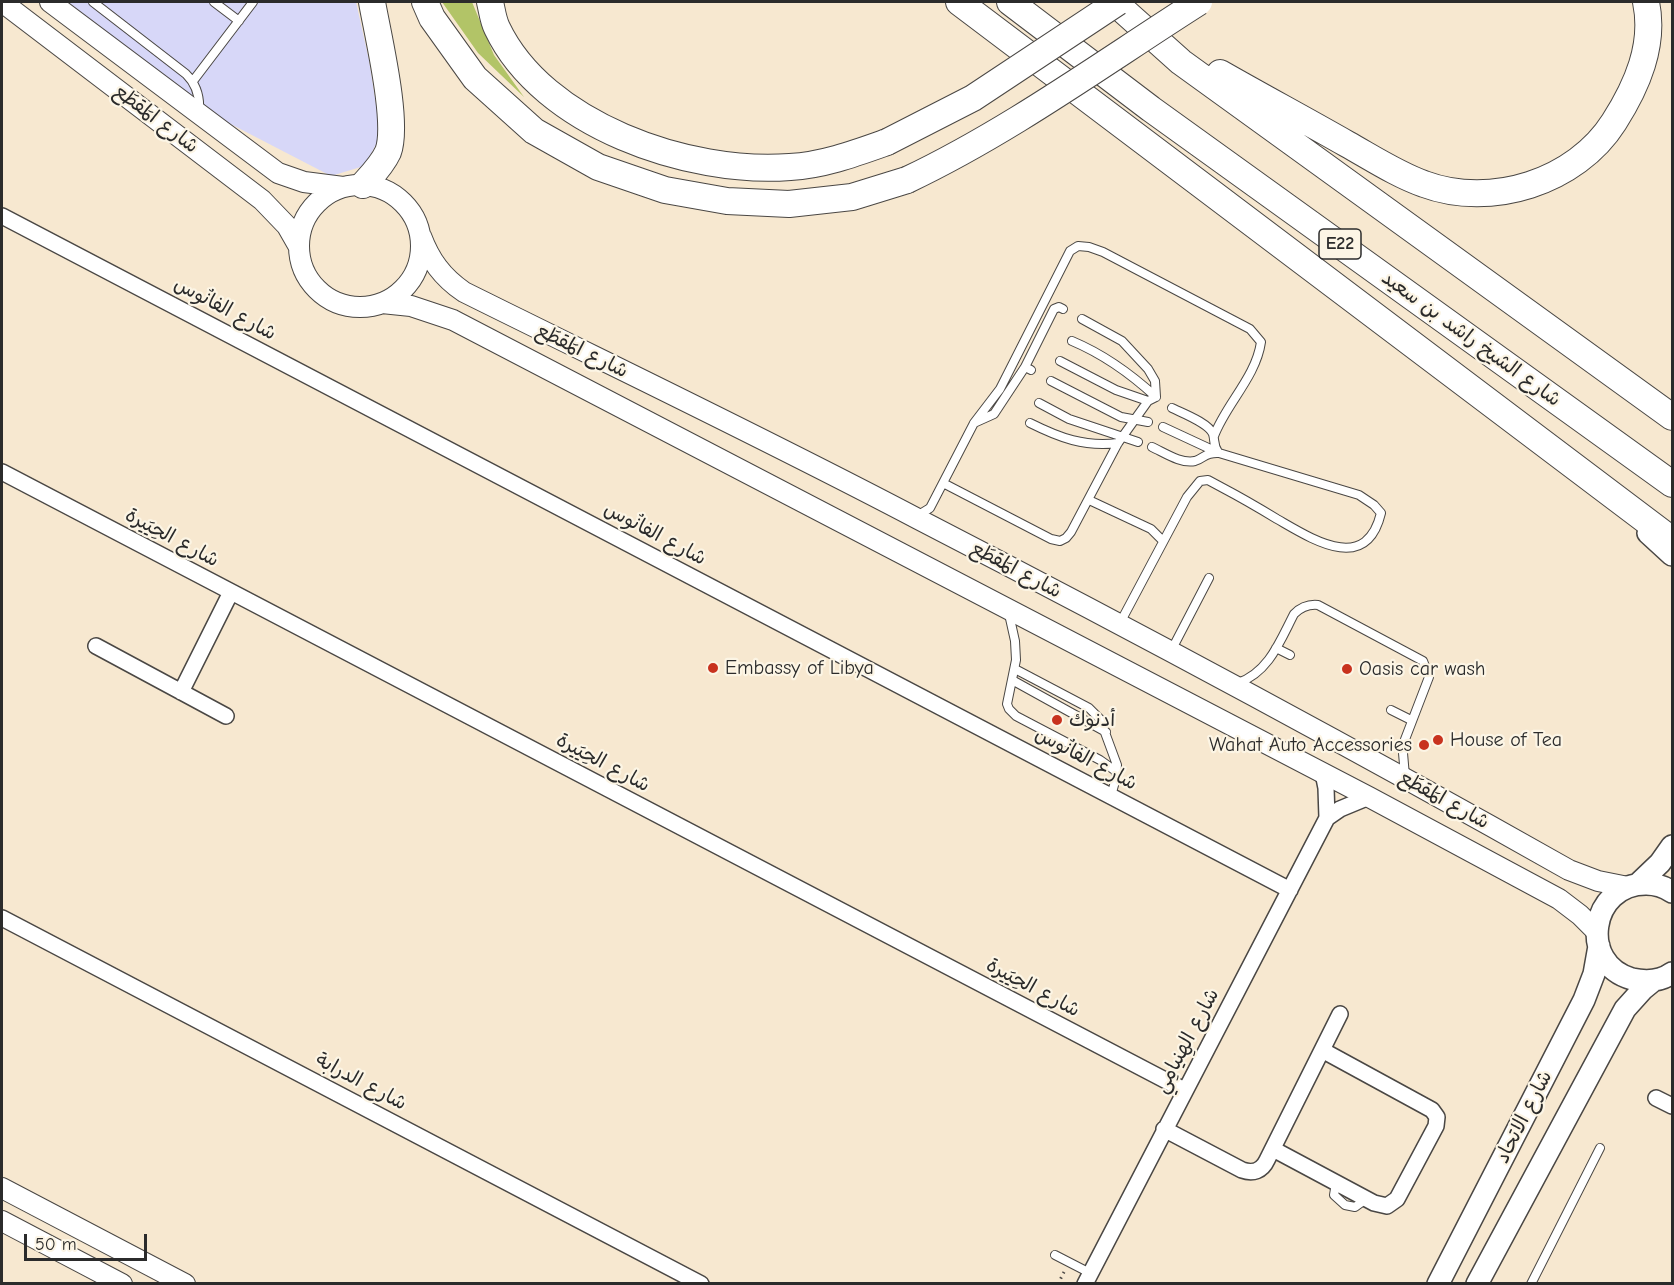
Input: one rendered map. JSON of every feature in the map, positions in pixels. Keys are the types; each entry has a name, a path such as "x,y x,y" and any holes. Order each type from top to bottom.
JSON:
{"highway":[{"path":"354,186 383,161 388,151 392,130 372,2"},
{"path":"425,2 432,18 475,78 534,130 598,167 665,190 727,201 789,204 852,197 906,180 952,158 997,132 1199,2"},
{"path":"490,2 496,27 525,71 565,103 614,135 673,156 733,167 791,167 846,157 887,142 973,98 1116,2 1181,62 1672,417"},
{"path":"959,2 1672,540"},
{"name":"شارع الشيخ راشد بن سعيد","path":"1010,2 1151,109 1672,484"},
{"path":"1181,62 1206,66 1218,72 1425,185 1464,193 1505,192 1543,180 1570,165 1607,133 1629,99 1641,70 1647,39 1646,2"}],"main road":[{"path":"1625,505 1647,532 1672,555"},
{"path":"1633,885 1660,863 1672,846"},
{"path":"1633,885 1654,884 1672,892"},
{"name":"شارع الاتحاد","path":"1438,1284 1584,1000 1594,974 1599,918 1605,905 1615,894 1633,885"},
{"path":"1598,939 1604,959 1614,970 1626,977 1640,981 1667,976"},
{"name":"شارع الاتحاد","path":"1477,1284 1624,1009 1643,989 1667,976"}],"street":[{"name":"شارع المَقطَع","path":"2,2 262,200 287,226 299,248"},
{"name":"شارع المَقطَع","path":"50,2 278,173 304,182 354,186"},
{"path":"354,186 379,188 394,195 416,220 421,236 421,253 417,269 409,283 397,295 382,303 366,307 349,306 319,291 309,279 302,264 299,248 301,231 312,209 330,192 354,186"},
{"name":"شارع الفانُوس","path":"2,216 1290,890"},
{"name":"شارع المَقطَع","path":"421,236 427,253 437,268 464,292 916,517 1234,685 1569,870 1598,881 1633,885"},
{"name":"شارع المَقطَع","path":"382,303 419,308 453,320 1008,609 1559,899 1580,915 1598,939"},
{"name":"شارع الحِيَيرة","path":"2,472 1184,1090"},
{"path":"181,692 231,592"},
{"path":"96,646 226,716"},
{"name":"شارع الهِنيامِي","path":"1088,1278 1327,818 1323,774"},
{"path":"1327,818 1340,809 1369,798"},
{"name":"شارع الدرابة","path":"2,918 701,1284"},
{"path":"1164,1129 1247,1172 1254,1172 1264,1166 1340,1014"},
{"path":"1273,1149 1382,1206 1394,1202 1437,1126 1437,1117 1428,1107 1322,1050"},
{"path":"1656,1098 1672,1106"},
{"path":"2,1188 185,1284"},
{"path":"2,1221 122,1284"}],"lane":[{"path":"93,2 194,81 199,97 198,114"},
{"path":"214,2 239,21"},
{"path":"194,81 239,21 249,3"},
{"path":"916,517 930,508 974,423 1000,389 1070,251 1078,246 1089,247 1122,260 1250,329 1261,342 1254,363 1219,422 1214,436 1214,446 1219,453"},
{"path":"974,423 994,414 1014,393 1047,331 1054,309 1059,307 1063,309"},
{"path":"943,483 1051,539 1060,541 1071,532 1118,443 1135,419 1154,400 1155,381 1148,369 1122,341 1082,319"},
{"path":"1072,341 1095,351 1144,386 1154,400"},
{"path":"1060,361 1116,390 1154,400"},
{"path":"1051,381 1121,417 1148,422"},
{"path":"1040,403 1069,419 1124,435 1138,442"},
{"path":"999,407 1009,412"},
{"path":"1172,408 1209,427 1214,436"},
{"path":"1030,423 1067,440 1101,445 1118,443"},
{"path":"1119,624 1187,497 1200,481 1208,480 1318,542 1338,547 1353,547 1365,542 1374,534 1381,513 1359,495 1219,453 1163,427"},
{"path":"1152,447 1186,462 1198,460 1207,453 1219,453"},
{"path":"1089,500 1151,529 1163,541"},
{"path":"1171,651 1209,578"},
{"path":"1234,685 1259,671 1276,648 1294,614 1305,606 1318,605 1423,661 1429,671 1428,683 1411,720 1404,742 1402,753 1405,778"},
{"path":"1008,609 1015,641 1015,669 1007,704 1012,713 1100,760 1117,772"},
{"path":"1276,648 1290,655"},
{"path":"1015,669 1089,708 1100,719 1117,765 1111,796"},
{"path":"1012,680 1106,732"},
{"path":"1391,710 1411,720"},
{"path":"1531,1284 1600,1148"},
{"path":"1055,1255 1088,1278"}],"shaded area":[{"path":"65,2 356,2 369,60 381,136 364,166 331,176 219,118"}],"green space":[{"path":"442,2 472,2 494,55 524,97 478,53"}],"place":[{"name":"Embassy of Libya","path":"713,668"},
{"name":"Oasis car wash","path":"1347,669"},
{"name":"أدنوك","path":"1057,720"},
{"name":"House of Tea","path":"1438,740"},
{"name":"Wahat Auto Accessories","path":"1424,745"}]}
